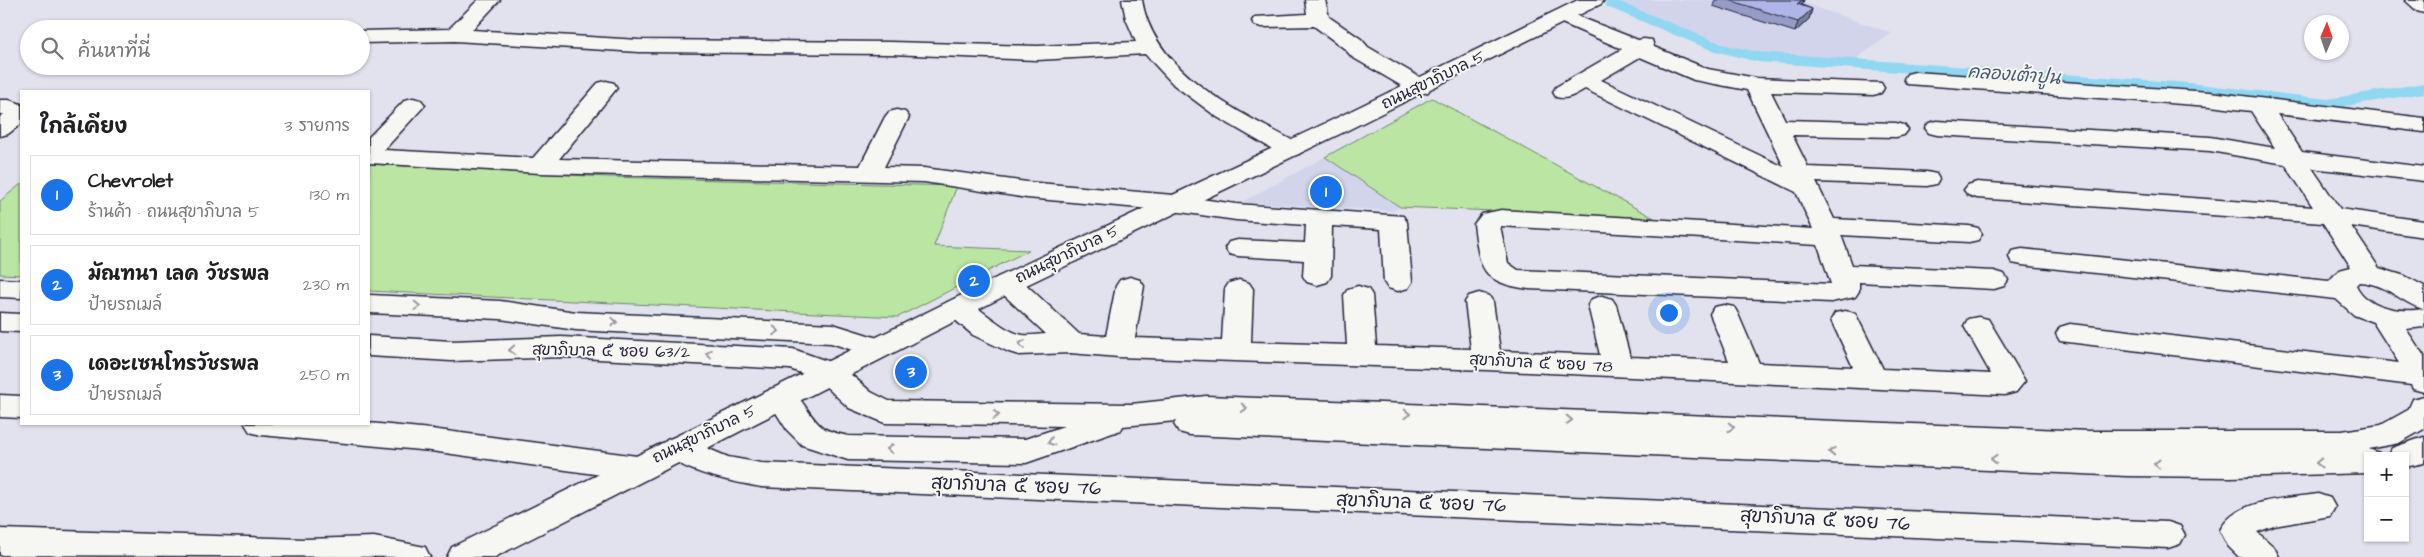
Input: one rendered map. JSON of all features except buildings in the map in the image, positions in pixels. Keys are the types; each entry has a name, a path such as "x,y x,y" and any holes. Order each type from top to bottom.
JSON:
{"street":[{"path":"456,35 490,0"},
{"path":"1132,0 1137,22 1150,47 1172,71 1203,97 1290,149"},
{"name":"ถนนสุขาภิบาล 5","path":"464,557 1008,283 1428,83 1594,0"},
{"path":"2415,0 2424,6"},
{"path":"1262,21 1317,10 1360,52 1428,83"},
{"path":"1565,14 1702,75 1772,118 1896,130"},
{"path":"370,37 456,35 639,46 891,48 1037,53 1087,52 1150,47"},
{"path":"1564,92 1646,49"},
{"path":"1702,75 1756,84 1873,88"},
{"path":"1915,79 2174,96 2259,104 2424,125"},
{"path":"1585,81 1802,180 1927,179"},
{"path":"1756,84 1828,232 1846,286 1845,291 1831,293 1513,279 1504,276 1494,266 1487,224 1491,220 1513,217 1828,232 1968,234"},
{"path":"540,166 606,88"},
{"path":"2259,104 2370,275"},
{"path":"370,150 413,105"},
{"path":"0,129 14,111"},
{"path":"868,174 897,117"},
{"path":"1937,128 2210,144 2293,158 2424,174"},
{"path":"0,138 20,138"},
{"path":"370,156 540,166 924,175 1026,190 1173,203 1236,212 1394,222 1398,282"},
{"path":"1977,190 2333,216 2424,229"},
{"path":"1238,248 1317,264 1319,218"},
{"path":"2022,257 2343,291 2360,305 2383,316 2421,318 2408,287 2396,282 2359,274 2344,278 2341,283 2343,291"},
{"path":"1841,273 1994,280"},
{"path":"1008,283 1029,305 1060,330 1070,343"},
{"path":"1120,347 1130,286"},
{"path":"0,288 20,289"},
{"path":"1236,352 1239,289"},
{"path":"1358,295 1362,356"},
{"path":"1479,302 1487,360"},
{"path":"370,304 500,310 576,321 833,334 877,348"},
{"path":"1602,305 1618,366"},
{"name":"สุขาภิบาล ๕ ซอย 78","path":"958,308 983,328 1018,345 1070,343 1120,347 1487,360 2005,385 2010,381 1978,326"},
{"path":"1724,314 1748,372"},
{"path":"2383,316 2423,379"},
{"path":"1845,320 1873,378"},
{"path":"561,347 576,321"},
{"path":"0,322 20,323"},
{"path":"793,358 833,334"},
{"path":"2070,334 2423,379"},
{"name":"สุขาภิบาล ๕ ซอย 63/2","path":"370,346 459,351 561,347 793,358"},
{"path":"793,358 830,373 860,400 885,412 1002,416 1146,414 1193,425 1625,433 2127,464 2342,442 2388,435 2422,416 2424,407"},
{"path":"781,397 798,422 814,437 848,448 1026,451 1146,414"},
{"path":"0,406 20,407"},
{"path":"272,425 432,440 638,468"},
{"name":"สุขาภิบาล ๕ ซอย 76","path":"678,448 722,468 760,475 2168,536"},
{"path":"2409,455 2424,449"},
{"path":"2227,453 2364,461"},
{"path":"2262,557 2240,537 2237,530 2239,525 2251,518 2318,507"},
{"path":"0,542 309,555 374,552 412,557"}],"shaded area":[{"path":"1617,0 1794,0 1892,33 1854,60 1825,58 1811,61 1757,55 1723,46 1612,2"},
{"path":"1325,157 1400,207 1393,211 1242,202"}],"green space":[{"path":"1432,98 1654,218 1400,207 1325,157"},
{"path":"370,164 607,177 957,186 934,246 1029,250 898,317 370,291"},
{"path":"20,185 20,275 0,274 0,201"}],"waterway":[{"name":"คลองเต้าปูน","path":"1612,4 1717,47 1758,57 2189,88 2328,104 2424,88"}],"place":[{"name":"Chevrolet","path":"1326,192"},
{"name":"มัณฑนา เลค วัชรพล","path":"974,281"},
{"name":"เดอะเซนโทรวัชรพล","path":"911,372"}]}
